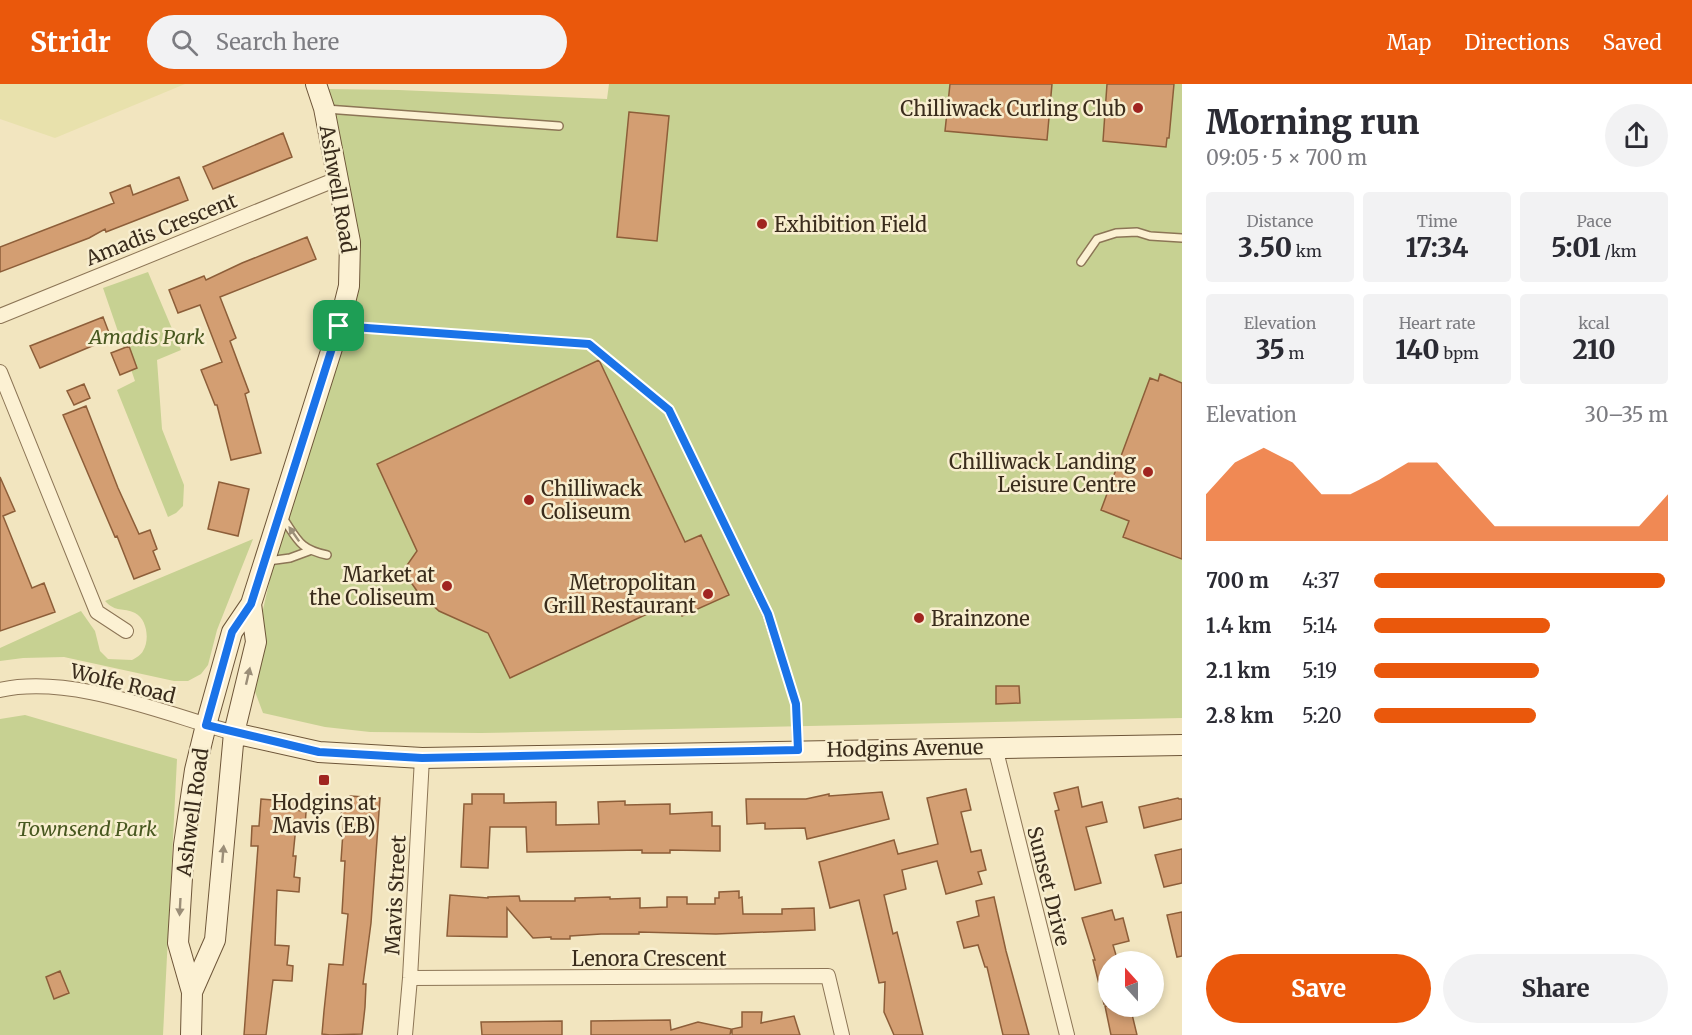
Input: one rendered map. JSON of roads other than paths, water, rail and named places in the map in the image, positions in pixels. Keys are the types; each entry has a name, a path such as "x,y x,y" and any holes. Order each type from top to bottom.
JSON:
{"street":[{"name":"Ashwell Road","path":"191,1035 192,992 178,943 184,845 195,770 232,632 251,604 339,326 349,286 350,242 324,108 316,84"},
{"name":"Amadis Crescent","path":"0,316 337,179"},
{"path":"0,372 97,612 126,631"},
{"name":"Ashwell Road","path":"192,992 215,940 234,733 256,642 251,604"},
{"name":"Wolfe Road","path":"0,690 55,687 108,696 234,733"},
{"name":"Hodgins Avenue","path":"234,733 319,752 422,758 1182,745"},
{"name":"Sunset Drive","path":"995,747 1067,1035"},
{"name":"Mavis Street","path":"405,1035 422,758"},
{"name":"Lenora Crescent","path":"410,978 828,976 842,1035"}],"lane":[{"path":"324,108 559,126"},
{"path":"1081,262 1097,239 1116,232 1137,232 1150,236 1182,238"},
{"path":"339,326 589,344 669,410 768,614 796,704 798,750"},
{"path":"280,514 302,546 309,551 327,555"},
{"path":"265,561 290,558 309,551"}],"place":[{"name":"Chilliwack Curling Club","path":"1138,108"},
{"name":"Exhibition Field","path":"762,224"},
{"name":"Chilliwack Landing Leisure Centre","path":"1148,472"},
{"name":"Chilliwack Coliseum","path":"529,500"},
{"name":"Market at the Coliseum","path":"447,586"},
{"name":"Metropolitan Grill Restaurant","path":"708,594"},
{"name":"Brainzone","path":"919,618"},
{"name":"Hodgins at Mavis (EB)","path":"324,780"}],"park label":[{"name":"Amadis Park","path":"147,336"},
{"name":"Townsend Park","path":"87,828"}]}
